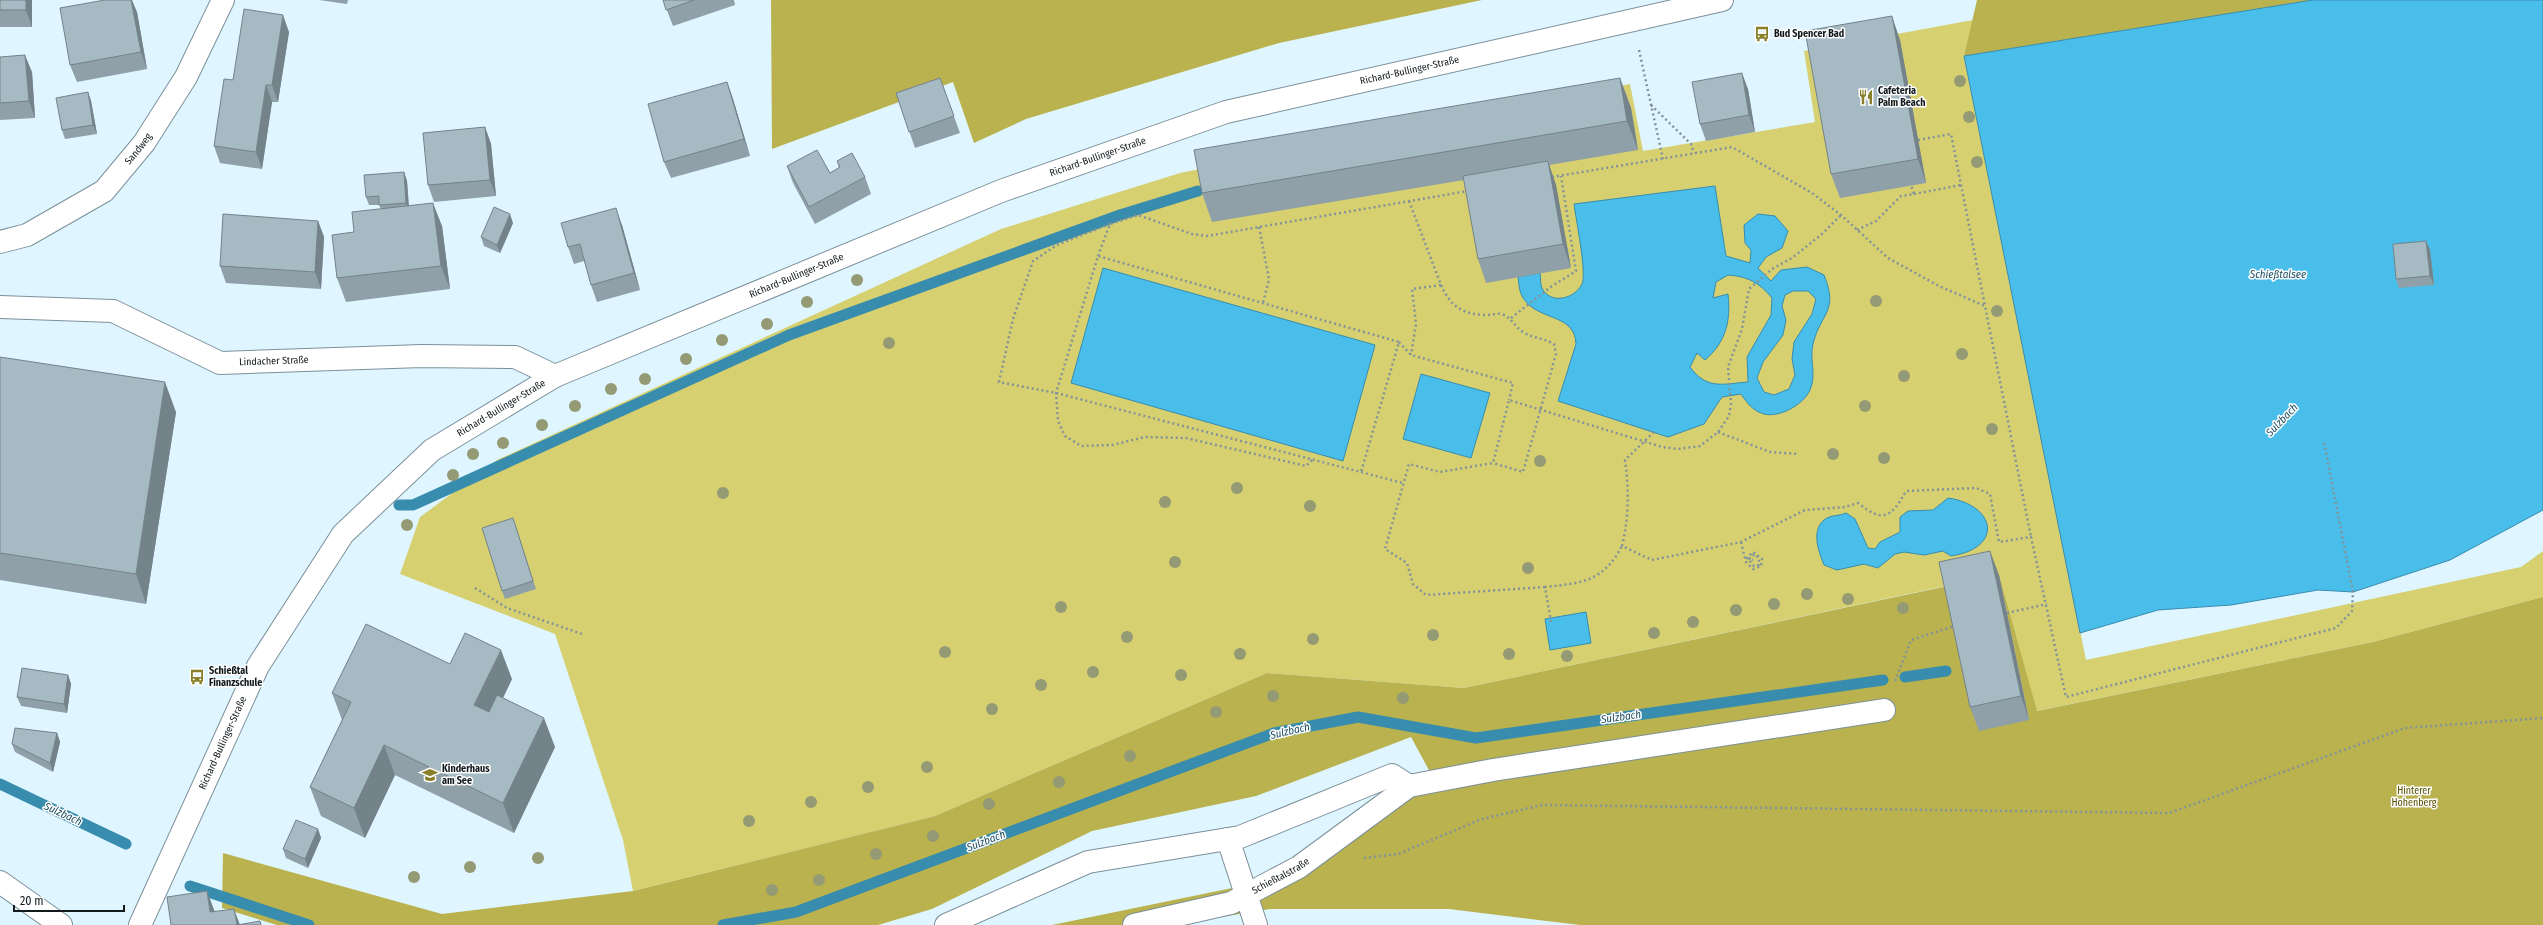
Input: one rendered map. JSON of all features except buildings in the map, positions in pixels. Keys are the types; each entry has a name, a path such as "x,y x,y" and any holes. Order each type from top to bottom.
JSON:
{"street":[{"name":"Sandweg","path":"0,242 27,236 104,191 144,143 186,77 223,0"},
{"name":"Richard-Bullinger-Straße","path":"140,925 152,902 258,666 343,534 432,450 555,376 1001,191 1226,112 1722,0"},
{"name":"Lindacher Straße","path":"0,307 113,311 220,363 422,356 515,357 555,376"},
{"path":"946,925 1088,862 1240,837 1392,775 1409,786 1493,770 1884,710"},
{"name":"Schießtalstraße","path":"1134,925 1231,903 1299,867 1409,786"},
{"path":"1228,838 1256,925"},
{"path":"0,882 60,925"}],"path":[{"path":"1633,20 1663,159"},
{"path":"1651,105 1691,144 1694,153"},
{"path":"1918,140 1951,134 2032,537 2066,697 2336,628 2352,611 2353,592 2324,442"},
{"path":"1547,178 1732,147 1812,193 1840,215 1888,258 1939,286 1985,306"},
{"path":"1511,318 1552,286 1576,271 1561,176"},
{"path":"1911,185 1914,194"},
{"path":"1857,230 1876,221 1901,196 1961,185"},
{"path":"1403,483 1056,393 999,382 1012,319 1033,261 1057,245 1110,224 1138,215 1192,234 1207,236 1476,190"},
{"path":"1409,201 1448,301 1465,311 1486,315 1500,314 1511,318 1521,331 1532,337 1544,338 1554,344 1556,354 1542,409 1523,472 1493,463 1440,472 1409,464 1385,549 1407,563 1413,584 1426,595 1545,587 1573,584 1606,571 1622,546 1628,522 1628,486 1625,460 1654,432"},
{"path":"1509,400 1542,409 1644,442 1678,450 1700,446 1718,432 1729,416 1731,404 1728,367 1742,328 1749,289 1772,269 1792,258 1822,234 1840,215"},
{"path":"1110,224 1098,256 1056,393 1058,421 1065,436 1081,446 1112,445 1145,437 1186,438 1306,466 1312,460"},
{"path":"1259,227 1269,279 1263,303"},
{"path":"1098,256 1399,342 1411,355 1513,383 1493,463"},
{"path":"1411,355 1416,324 1412,289 1441,285"},
{"path":"1361,472 1399,342"},
{"path":"1718,432 1770,452 1798,454"},
{"path":"1622,546 1652,560 1741,542 1805,510 1845,507 1858,503 1871,513 1884,516 1892,513 1906,491 1976,488 1990,494 1999,542 2032,537"},
{"path":"1741,542 1749,566 1753,569 1761,566 1762,559 1752,552 1747,558 1748,562 1754,566 1759,565 1759,559 1755,554 1749,559 1753,560"},
{"path":"1545,587 1551,622"},
{"path":"475,588 507,608 582,634"},
{"path":"2007,613 2047,604"},
{"path":"1884,710 1911,640 1956,626"},
{"path":"1360,859 1398,854 1482,819 1542,805 2169,813 2405,728 2543,718"}],"shaded area":[{"path":"1973,20 1964,56 2086,660 2521,567 2543,551 2543,597 2373,642 2036,711 1998,575 1464,688 1267,673 935,816 633,891 623,840 555,634 400,574 420,517 497,460 1001,229 1180,173 1630,84 1643,151 1815,122 1804,51"}],"green space":[{"path":"771,0 1482,0 1279,43 1026,119 974,143 953,82 772,149"},
{"path":"1977,0 2313,0 1964,56"},
{"name":"Hinterer Hohenberg","path":"1999,575 2037,711 2373,642 2543,597 2543,925 1580,925 1449,909 1270,909 1173,925 1052,925 1242,886 1436,783 1411,737 1256,796 1092,831 932,909 878,925 277,925 222,908 223,853 442,914 633,891 935,816 1267,673 1464,688 1948,586 2029,720"}],"water":[{"name":"Schießtalsee","path":"2313,0 2543,0 2543,510 2450,560 2353,592 2318,590 2231,605 2158,610 2080,633 1964,56"},
{"path":"1715,186 1726,256 1750,263 1751,250 1745,243 1744,225 1758,214 1775,216 1788,231 1782,248 1766,257 1758,268 1771,281 1781,270 1807,267 1824,275 1830,297 1827,311 1816,333 1813,344 1812,384 1803,400 1791,409 1770,415 1760,413 1753,409 1741,394 1722,397 1704,424 1668,437 1558,401 1576,344 1574,334 1569,327 1562,322 1536,310 1528,304 1521,294 1518,277 1540,273 1542,288 1551,297 1556,298 1568,296 1579,289 1582,284 1583,269 1574,204","holes":["1728,275 1753,281 1763,288 1772,298 1771,315 1747,357 1748,382 1716,384 1703,379 1690,367 1697,353 1705,360 1712,353 1718,346 1726,330 1729,313 1728,294 1713,298 1716,282","1793,291 1808,291 1816,299 1812,314 1794,342 1792,359 1795,375 1789,389 1774,395 1764,392 1757,378 1763,362 1783,335 1786,320 1782,306 1785,295"]},
{"path":"1103,268 1375,345 1343,461 1071,383"},
{"path":"1421,374 1490,393 1471,458 1403,439"},
{"path":"1948,498 1964,502 1976,509 1984,517 1987,527 1986,536 1980,545 1968,551 1951,556 1943,551 1924,555 1904,552 1895,554 1878,568 1864,564 1837,570 1824,565 1818,546 1817,533 1822,522 1827,518 1846,513 1855,519 1868,548 1875,549 1880,542 1900,532 1900,517 1908,511 1933,510"},
{"path":"1586,612 1591,643 1550,650 1545,619"}],"waterway":[{"path":"399,505 413,505 789,335 1120,215 1198,191"},
{"name":"Sulzbach","path":"1905,677 1946,671"},
{"name":"Sulzbach","path":"723,925 796,912 1274,733 1358,717 1476,738 1883,680"},
{"name":"Sulzbach","path":"0,784 126,844"},
{"name":"Sulzbach","path":"190,886 309,925"}],"place":[{"name":"Bud Spencer Bad","path":"1762,34"},
{"name":"Cafeteria Palm Beach","path":"1866,97"},
{"name":"Schießtal Finanzschule","path":"197,677"},
{"name":"Kinderhaus am See","path":"430,775"}]}
